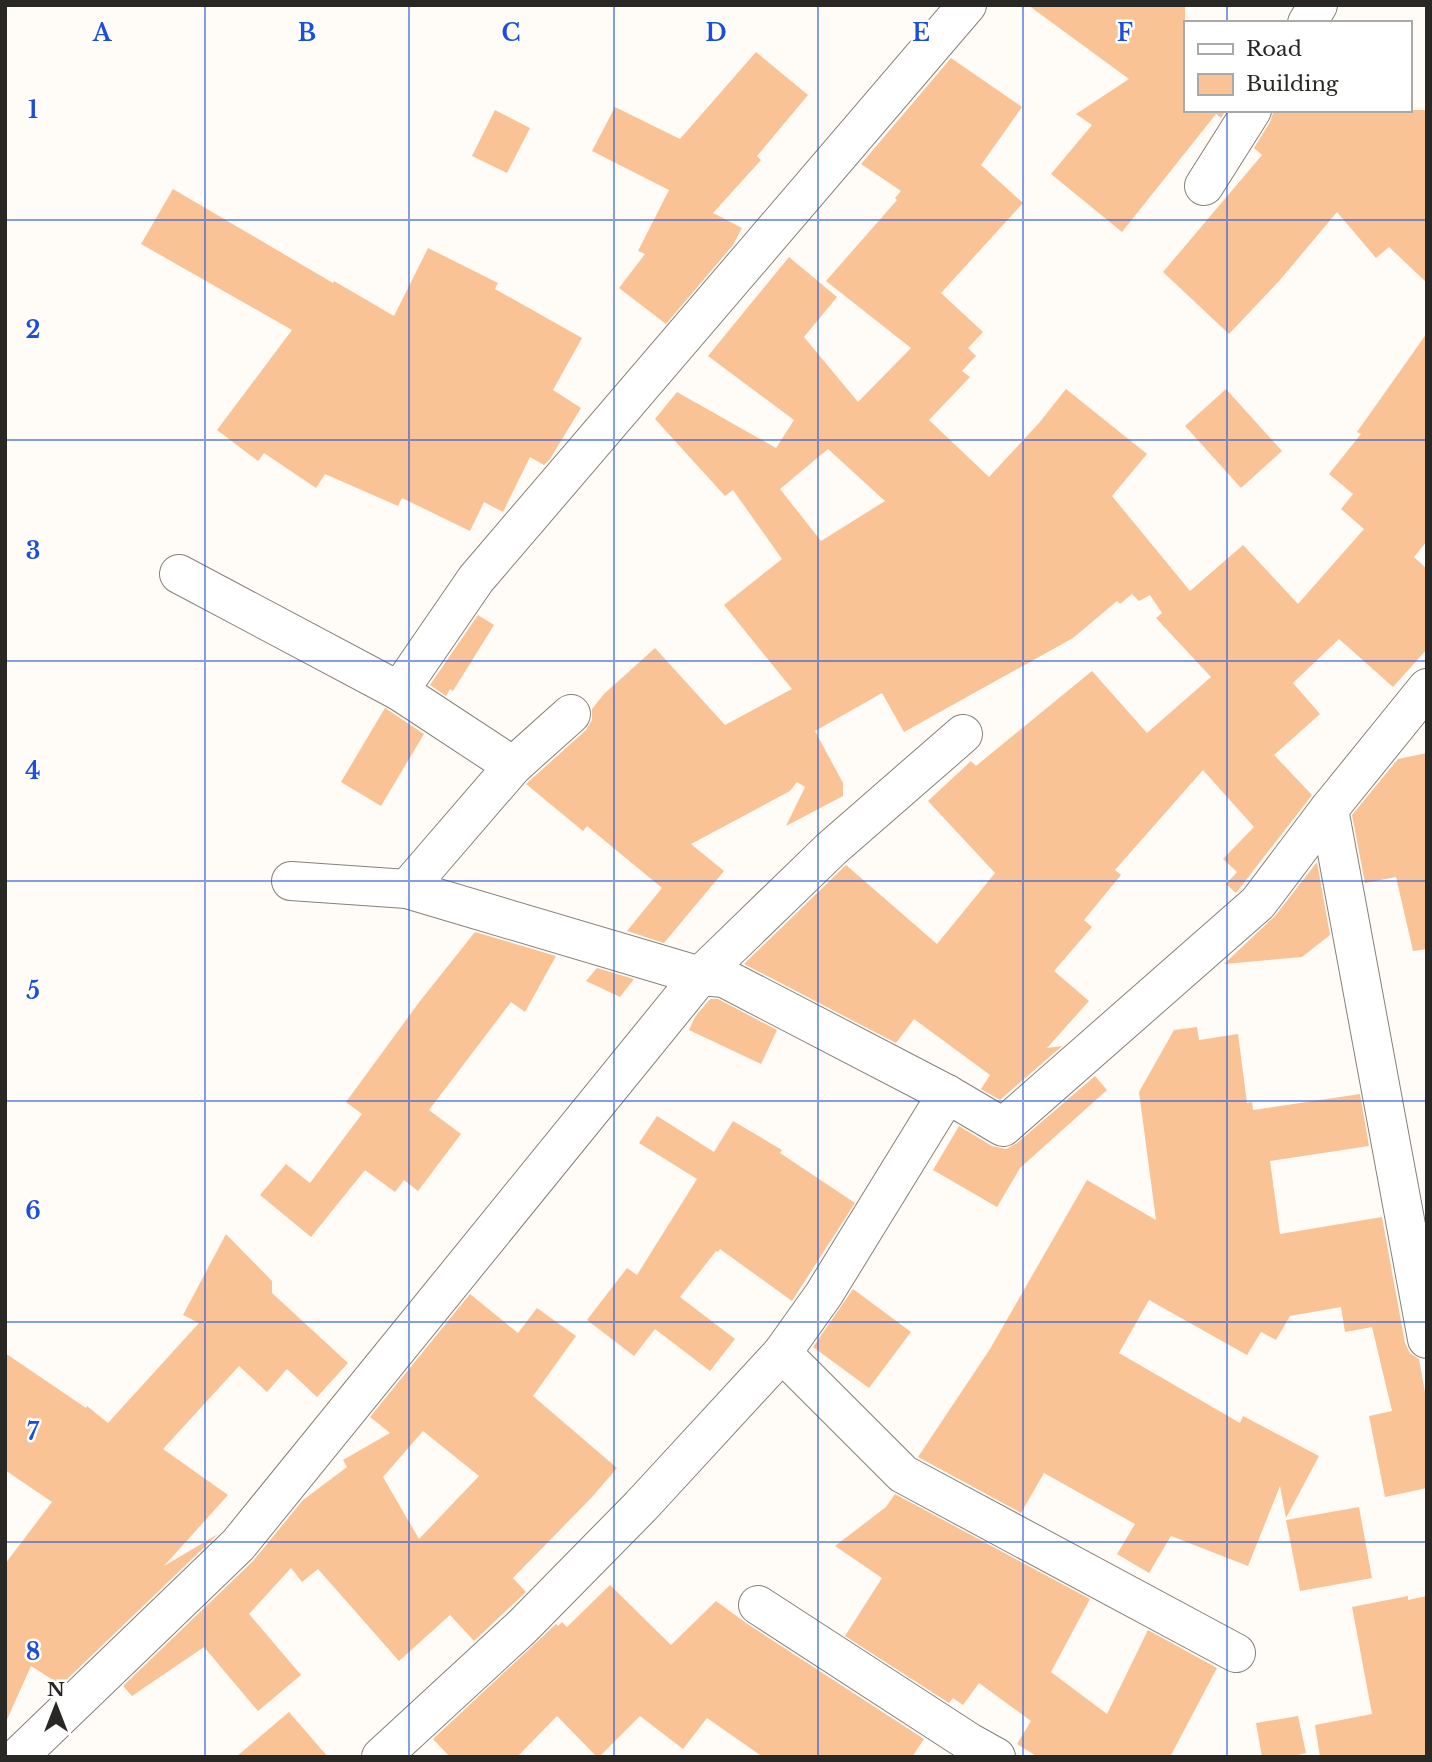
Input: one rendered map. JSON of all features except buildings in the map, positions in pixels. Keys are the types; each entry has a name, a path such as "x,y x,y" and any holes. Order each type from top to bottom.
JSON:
{"street":[{"path":"399,691 476,579 967,5"},
{"path":"1308,21 1318,5"},
{"path":"1204,186 1251,112"},
{"path":"179,574 399,691 513,766"},
{"path":"290,881 407,889 700,976 724,978 947,1094 1003,1127 1258,903 1329,809 1427,688"},
{"path":"407,889 513,766 571,714"},
{"path":"18,1757 238,1545 700,976 831,849 963,734"},
{"path":"1329,809 1427,1339"},
{"path":"381,1757 522,1627 641,1506 782,1353 824,1294 947,1094"},
{"path":"782,1353 903,1474 1236,1653"},
{"path":"758,1605 996,1757"}]}
